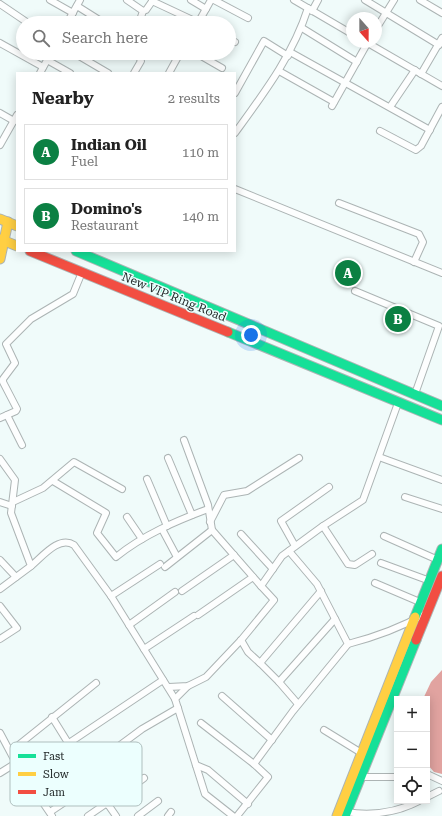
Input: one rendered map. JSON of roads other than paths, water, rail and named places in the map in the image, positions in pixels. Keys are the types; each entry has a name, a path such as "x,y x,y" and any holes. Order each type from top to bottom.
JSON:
{"main road":[{"path":"0,259 4,220 16,226"},
{"path":"2,240 16,246"},
{"name":"New VIP Ring Road","path":"32,252 442,420"},
{"name":"New VIP Ring Road","path":"78,252 442,406"},
{"path":"265,347 271,333"},
{"path":"362,388 366,374"},
{"path":"346,814 362,754 442,549"},
{"path":"337,816 357,776 442,576"}],"street":[{"path":"50,0 73,13"},
{"path":"72,16 80,0"},
{"path":"127,0 143,11"},
{"path":"141,16 143,11 146,10 153,0 184,16"},
{"path":"191,0 206,9"},
{"path":"202,16 211,0"},
{"path":"214,0 248,18"},
{"path":"294,0 346,30"},
{"path":"236,131 279,71 302,28 310,9 318,0"},
{"path":"365,0 439,45"},
{"path":"382,19 394,0"},
{"path":"420,0 442,13"},
{"path":"0,4 18,16"},
{"path":"77,6 93,16"},
{"path":"302,28 357,62"},
{"path":"421,74 442,38"},
{"path":"236,91 264,41 345,83 430,130"},
{"path":"1,46 16,55"},
{"path":"279,71 333,104 364,48"},
{"path":"377,48 442,86"},
{"path":"24,60 41,70 47,60 68,72"},
{"path":"86,60 106,72"},
{"path":"135,72 141,60"},
{"path":"170,72 176,60"},
{"path":"208,60 222,68"},
{"path":"390,108 414,70"},
{"path":"380,131 416,150 421,146 442,107"},
{"path":"0,113 14,121"},
{"path":"0,145 16,117"},
{"path":"236,189 442,273"},
{"path":"339,203 419,234 423,242 414,262"},
{"path":"0,418 17,409 3,382 3,379 15,363 6,344 39,314 73,294 82,272"},
{"path":"355,291 439,326 415,394"},
{"path":"261,586 282,556 363,500 398,403"},
{"path":"7,415 22,445"},
{"path":"175,699 188,686 206,677 241,640 274,600 212,530 208,509 184,440"},
{"path":"379,457 442,480"},
{"path":"168,458 192,515"},
{"path":"210,522 224,494 247,491 299,458"},
{"path":"0,459 15,480 11,513 31,566"},
{"path":"0,502 12,504 36,492 53,481 69,465 77,461 122,489"},
{"path":"147,479 164,527 177,557"},
{"path":"53,481 106,513 97,533 116,557 142,539 164,527 208,509"},
{"path":"295,546 281,521 328,488"},
{"path":"405,497 442,509"},
{"path":"127,517 142,539"},
{"path":"324,526 348,564 355,565 372,554"},
{"path":"111,596 177,557 212,530"},
{"path":"241,534 273,570"},
{"path":"384,536 438,560"},
{"path":"0,589 31,566 58,543 71,542 111,596 175,699 205,794 233,816"},
{"path":"289,551 318,584 348,644"},
{"path":"129,625 234,555"},
{"path":"0,560 16,577"},
{"path":"381,562 430,581"},
{"path":"144,649 254,577"},
{"path":"375,583 422,603"},
{"path":"260,663 321,591"},
{"path":"0,606 17,628 0,639"},
{"path":"254,764 298,704 348,644 399,628 425,614"},
{"path":"279,682 335,619"},
{"path":"241,640 248,652 279,682 298,704"},
{"path":"233,648 248,652"},
{"path":"70,742 163,680"},
{"path":"22,742 96,683"},
{"path":"169,688 188,686"},
{"path":"222,696 272,740"},
{"path":"125,742 142,729 178,708"},
{"path":"52,717 67,742"},
{"path":"201,723 254,764 268,777 237,816"},
{"path":"324,730 362,754"},
{"path":"0,733 10,749"},
{"path":"196,765 208,770 248,804"},
{"path":"0,773 10,767"},
{"path":"430,775 442,781"},
{"path":"357,776 394,777"},
{"path":"430,796 439,791"},
{"path":"138,816 158,801"},
{"path":"346,814 362,816 382,814 412,804"},
{"path":"51,814 62,806"},
{"path":"88,816 105,806"},
{"path":"109,806 116,816"}],"place":[{"name":"Indian Oil","path":"348,273"},
{"name":"Domino's","path":"398,319"}]}
